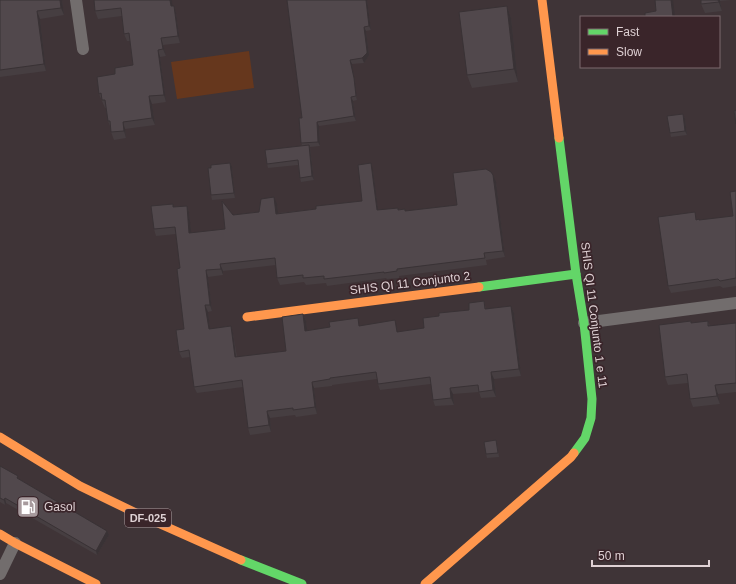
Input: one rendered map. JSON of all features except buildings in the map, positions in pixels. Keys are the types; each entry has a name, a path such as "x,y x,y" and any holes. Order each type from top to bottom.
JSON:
{"street":[{"path":"76,0 83,49"},
{"name":"SHIS QI 11 Conjunto 1 e 11","path":"425,584 571,457 585,438 591,418 592,399 584,323 576,274 542,0"},
{"name":"SHIS QI 11 Conjunto 2","path":"247,317 576,274"},
{"path":"584,323 736,303"},
{"name":"DF-025","path":"0,437 80,486 140,515 253,565 302,584"},
{"path":"0,534 96,584"},
{"path":"0,574 15,543"},
{"path":"253,565 257,576"},
{"path":"440,584 442,570"}],"shaded area":[{"path":"249,51 254,88 177,99 171,62"}],"traffic: fast":[{"path":"559,138 576,274 584,323 592,399 591,418 585,438 574,453"},
{"path":"479,287 576,274"},
{"path":"241,560 302,584"}],"traffic: slow":[{"path":"542,0 559,138"},
{"path":"247,317 479,287"},
{"path":"0,437 80,486 140,515 241,560"},
{"path":"425,584 574,453"},
{"path":"0,534 96,584"}],"place":[{"name":"Gasol","path":"28,507"}]}
